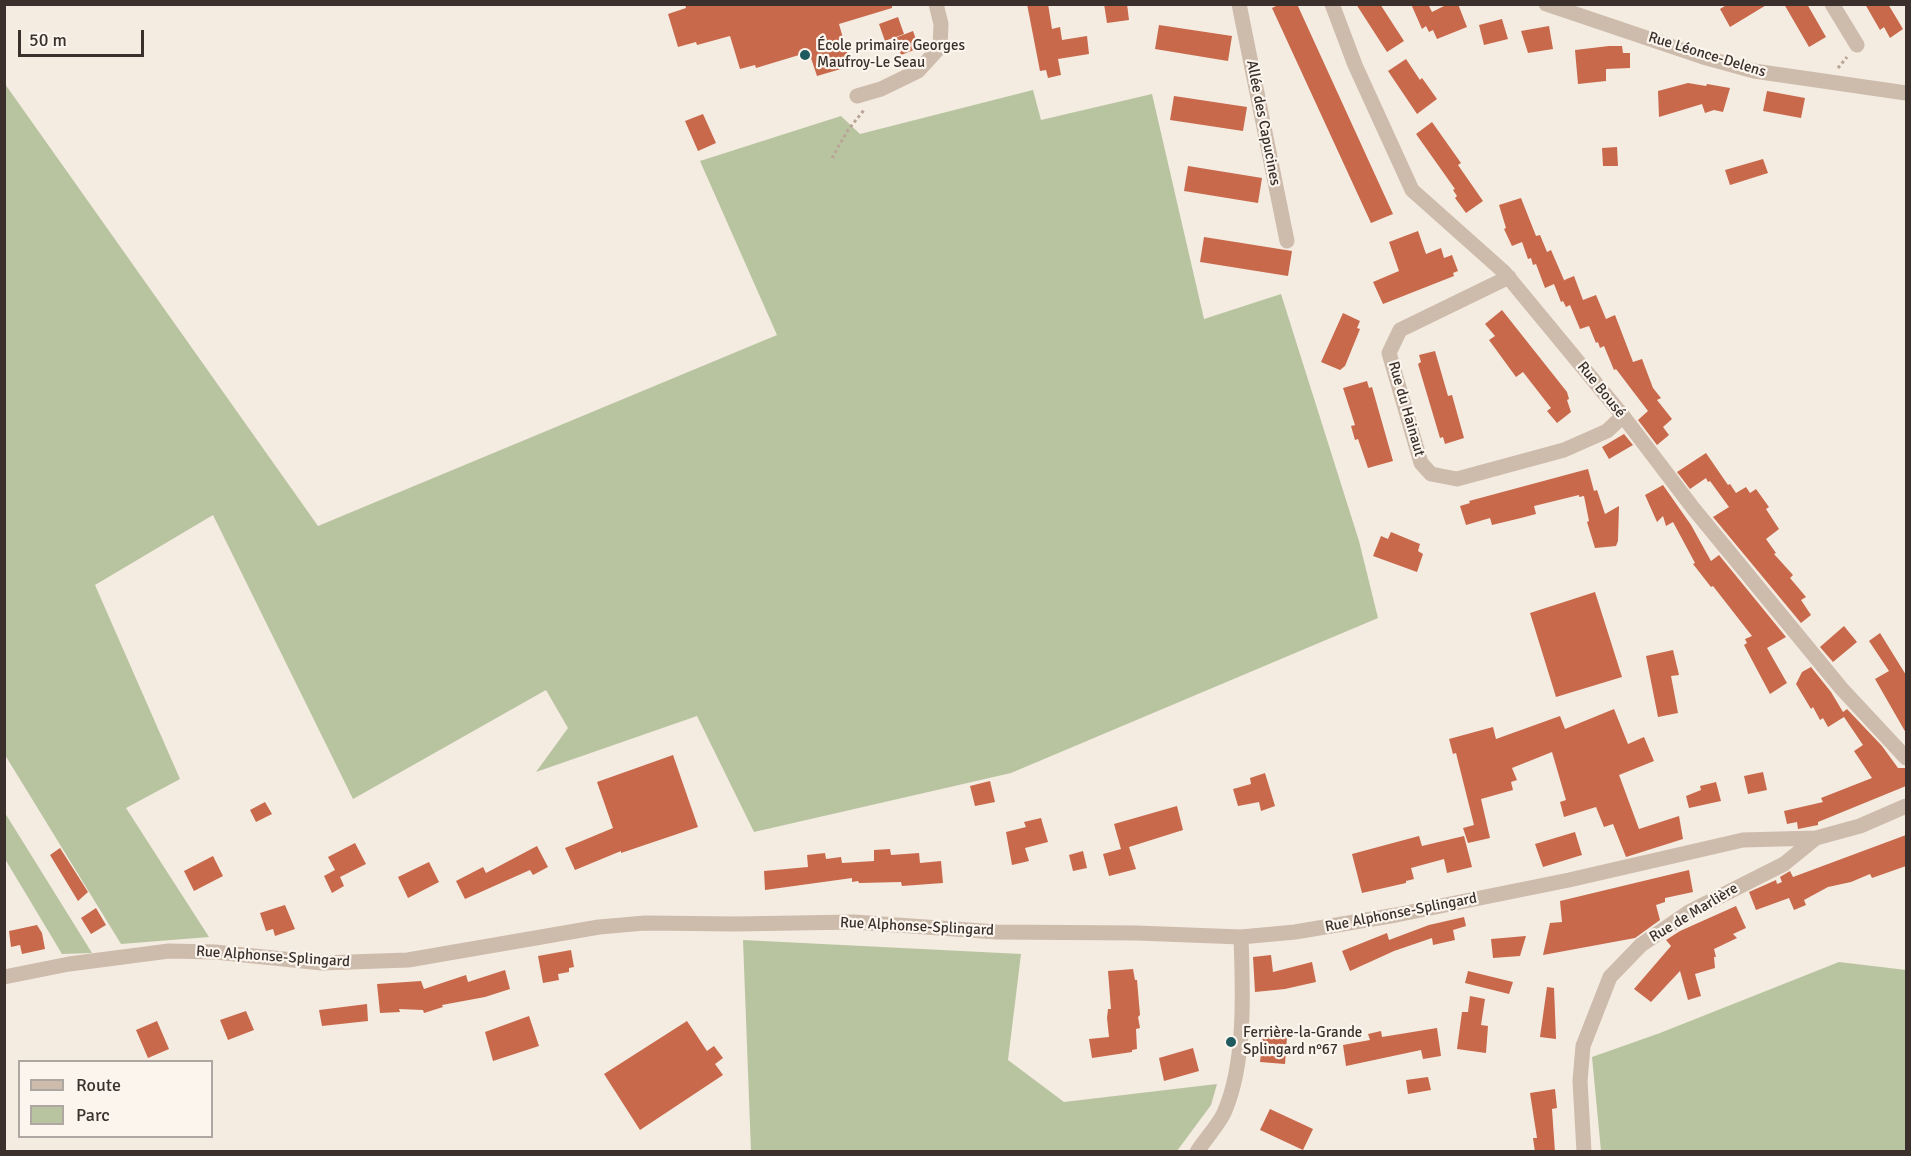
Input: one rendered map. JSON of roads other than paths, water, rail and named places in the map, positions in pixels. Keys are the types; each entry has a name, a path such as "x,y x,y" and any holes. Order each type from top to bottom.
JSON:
{"street":[{"path":"857,96 881,90 918,71 940,47 942,24 936,4"},
{"name":"Allée des Capucines","path":"1239,4 1287,241"},
{"name":"Rue Bousé","path":"1332,4 1355,65 1412,190 1509,277 1623,416 1693,508 1842,688 1906,758"},
{"name":"Rue Léonce-Delens","path":"1546,4 1703,57 1744,68 1906,93"},
{"path":"1832,4 1857,45"},
{"name":"Rue du Hainaut","path":"1509,277 1400,330 1389,353 1421,463 1431,474 1457,479 1564,450 1607,431 1623,416"},
{"path":"1816,838 1860,826 1906,806"},
{"name":"Rue Alphonse-Splingard","path":"9,976 79,962 169,951 215,952 322,963 408,960 599,927 645,922 736,924 854,922 997,932 1137,933 1240,938 1295,932 1396,915 1743,840 1816,838"},
{"name":"Rue de Marlière","path":"1584,1152 1580,1081 1583,1046 1610,977 1641,945 1689,912 1784,864 1816,838"},
{"path":"1197,1152 1223,1115 1234,1082 1241,1029 1240,938"}],"place":[{"name":"École primaire Georges Maufroy-Le Seau","path":"805,55"},
{"name":"Ferrière-la-Grande Splingard n°67","path":"1231,1042"}]}
